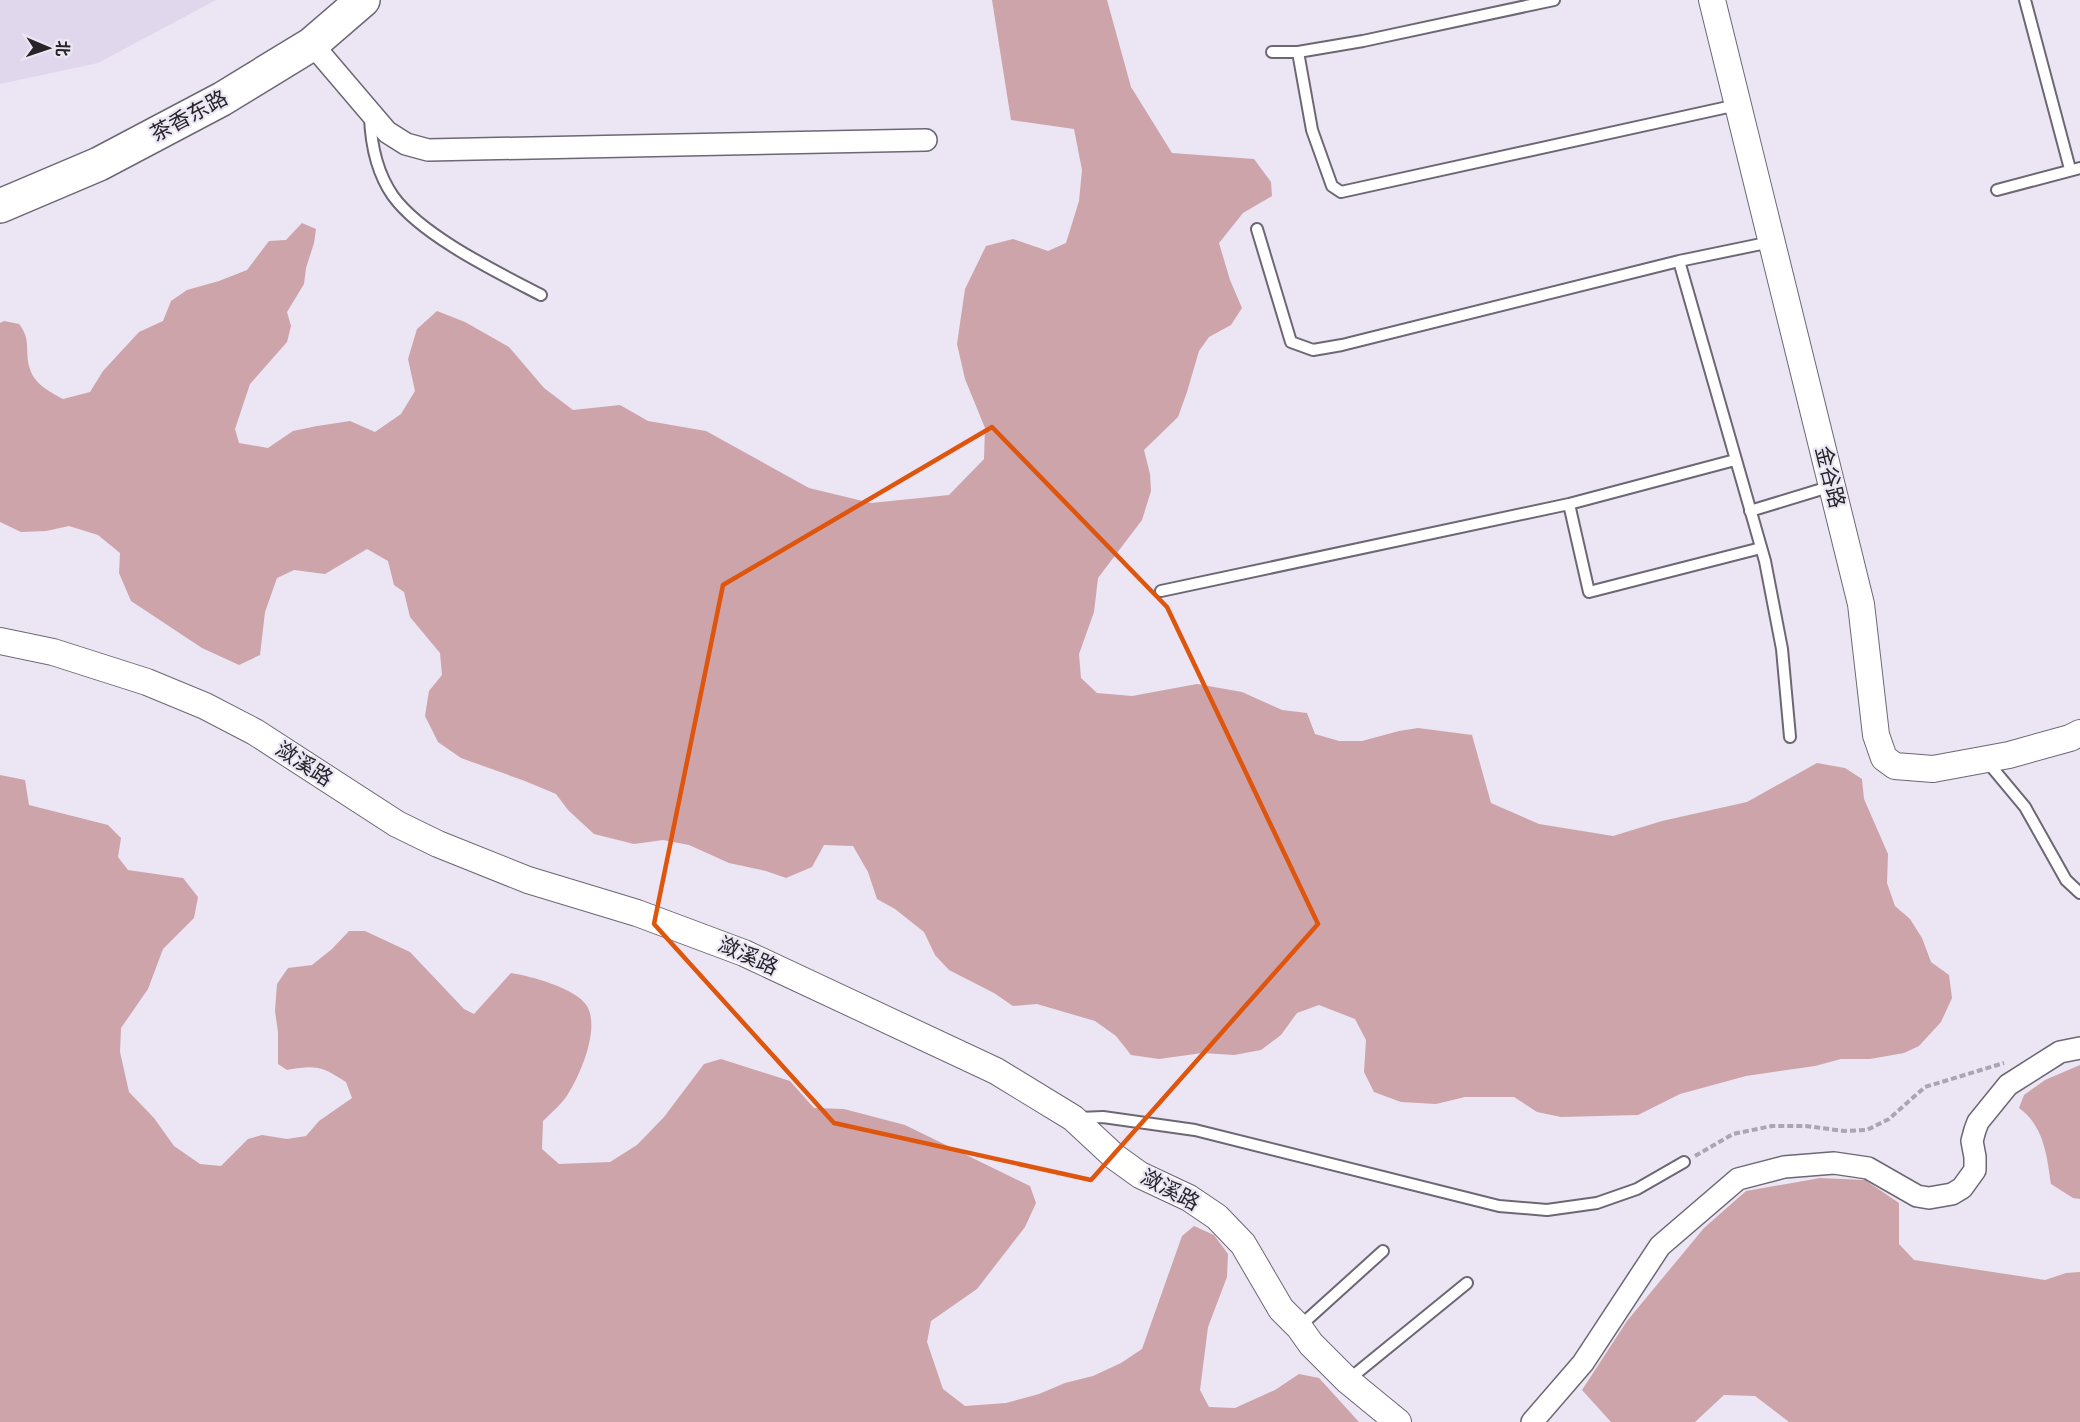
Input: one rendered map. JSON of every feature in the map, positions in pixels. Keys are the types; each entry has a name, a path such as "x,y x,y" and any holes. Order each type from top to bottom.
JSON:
{"main road":[{"name":"茶香东路","path":"0,206 99,164 222,99 312,45 363,0"}],"street":[{"name":"金谷路","path":"1712,0 1861,604 1876,735 1884,758 1895,766 1933,769 2059,741 2080,733"},
{"path":"312,45 387,132 406,144 428,150 926,140"},
{"name":"潋溪路","path":"0,641 53,652 147,682 205,705 255,732 397,824 438,844 528,880 637,913 744,953 996,1071 1073,1118 1115,1157 1140,1175 1189,1198 1217,1217 1243,1244 1281,1310 1299,1327 1311,1344 1348,1381 1398,1422"},
{"path":"1532,1422 1583,1363 1660,1246 1738,1179 1784,1167 1834,1163 1868,1168 1917,1196 1929,1198 1952,1194 1962,1188 1975,1170 1976,1157 1972,1141 1978,1122 2008,1085 2060,1052 2080,1048"}],"lane":[{"path":"1272,52 1298,52 1363,41 1554,0"},
{"path":"1997,190 2075,169 2025,0"},
{"path":"1298,52 1312,130 1332,186 1341,192 1738,105"},
{"path":"370,114 371,138 378,166 392,194 407,213 487,267 541,295"},
{"path":"1257,229 1291,342 1313,350 1342,345 1679,261 1771,242"},
{"path":"1679,261 1761,548 1782,649 1790,737"},
{"path":"1161,591 1569,504 1735,460"},
{"path":"1750,511 1832,486"},
{"path":"1569,504 1589,592 1761,548"},
{"path":"1985,759 2025,807 2066,880 2080,893"},
{"path":"1073,1118 1103,1117 1196,1130 1479,1202 1547,1210 1597,1203 1637,1190 1684,1162"},
{"path":"1299,1327 1383,1251"},
{"path":"1348,1381 1467,1283"}],"path":[{"path":"1684,1162 1733,1134 1772,1126 1806,1126 1844,1131 1867,1130 1889,1119 1925,1087 2010,1061"}],"highlighted area":[{"path":"992,427 1167,607 1318,924 1091,1180 834,1123 654,924 723,585"}],"shaded area":[{"path":"0,0 216,0 98,63 0,84"},
{"path":"992,0 1107,0 1131,87 1172,153 1254,159 1271,182 1272,196 1243,213 1219,243 1230,280 1242,308 1231,325 1209,337 1199,351 1178,417 1144,450 1150,474 1151,491 1142,520 1098,578 1094,612 1079,654 1081,678 1097,693 1132,696 1197,684 1242,692 1282,710 1307,713 1315,734 1339,741 1362,741 1418,728 1472,735 1491,803 1539,824 1613,836 1662,821 1747,802 1817,763 1845,768 1862,779 1864,799 1888,854 1887,883 1895,906 1910,919 1922,938 1931,962 1949,975 1952,998 1941,1022 1919,1046 1904,1053 1870,1059 1841,1059 1815,1066 1746,1076 1680,1094 1638,1115 1561,1117 1537,1112 1514,1097 1465,1097 1436,1104 1401,1102 1374,1092 1364,1072 1366,1040 1355,1019 1319,1005 1297,1013 1281,1035 1261,1050 1234,1055 1202,1053 1159,1059 1131,1055 1116,1036 1095,1021 1037,1004 1013,1006 994,993 949,970 935,955 924,932 895,909 877,899 868,872 853,846 824,845 812,867 786,878 729,863 689,845 663,840 634,844 594,834 568,810 556,794 461,758 438,742 425,716 429,691 442,675 440,653 410,617 404,592 394,585 388,561 367,549 325,574 294,570 277,578 265,612 260,655 239,665 202,648 131,601 119,573 120,553 98,535 69,526 46,531 21,532 0,522 0,323 4,321 19,324 23,329 31,372 42,386 63,399 90,392 103,371 139,332 163,321 171,301 187,290 247,270 269,241 286,240 302,223 316,229 304,284 287,312 291,326 287,342 250,384 235,429 239,443 268,448 293,431 350,421 375,432 401,414 415,391 408,359 417,329 437,311 465,322 509,347 544,388 573,410 620,405 648,421 706,431 809,488 871,503 949,495 984,459 985,428 965,379 957,344 965,289 986,246 1013,239 1048,251 1066,243 1079,201 1082,170 1074,129 1011,120"},
{"path":"0,775 25,780 29,805 108,825 121,838 118,857 128,870 183,878 198,897 194,918 163,949 148,989 121,1028 120,1052 129,1092 154,1118 174,1146 200,1164 221,1166 248,1139 262,1135 287,1139 306,1136 319,1121 352,1098 346,1082 324,1070 312,1067 287,1070 278,1064 278,1032 275,1011 277,984 288,968 312,965 349,931 365,931 410,952 464,1009 474,1014 511,973 563,988 587,1006 591,1026 583,1063 566,1098 543,1121 542,1149 559,1164 610,1162 637,1145 664,1117 704,1064 721,1059 790,1081 814,1108 844,1109 905,1125 1030,1186 1036,1203 1025,1227 977,1289 931,1321 927,1342 943,1389 965,1406 1006,1403 1039,1394 1065,1383 1093,1376 1121,1363 1142,1349 1182,1236 1194,1226 1214,1235 1228,1254 1227,1277 1208,1327 1200,1390 1209,1407 1235,1408 1275,1390 1299,1374 1319,1378 1359,1422 0,1422"},
{"path":"2080,1065 2080,1199 2073,1198 2051,1184 2043,1142 2034,1124 2019,1108 2024,1095 2045,1080"},
{"path":"1820,1178 1865,1180 1899,1203 1899,1244 1914,1260 2045,1280 2066,1273 2080,1272 2080,1422 1789,1422 1755,1396 1724,1395 1695,1422 1611,1422 1582,1390 1627,1321 1704,1228 1746,1191"}]}
